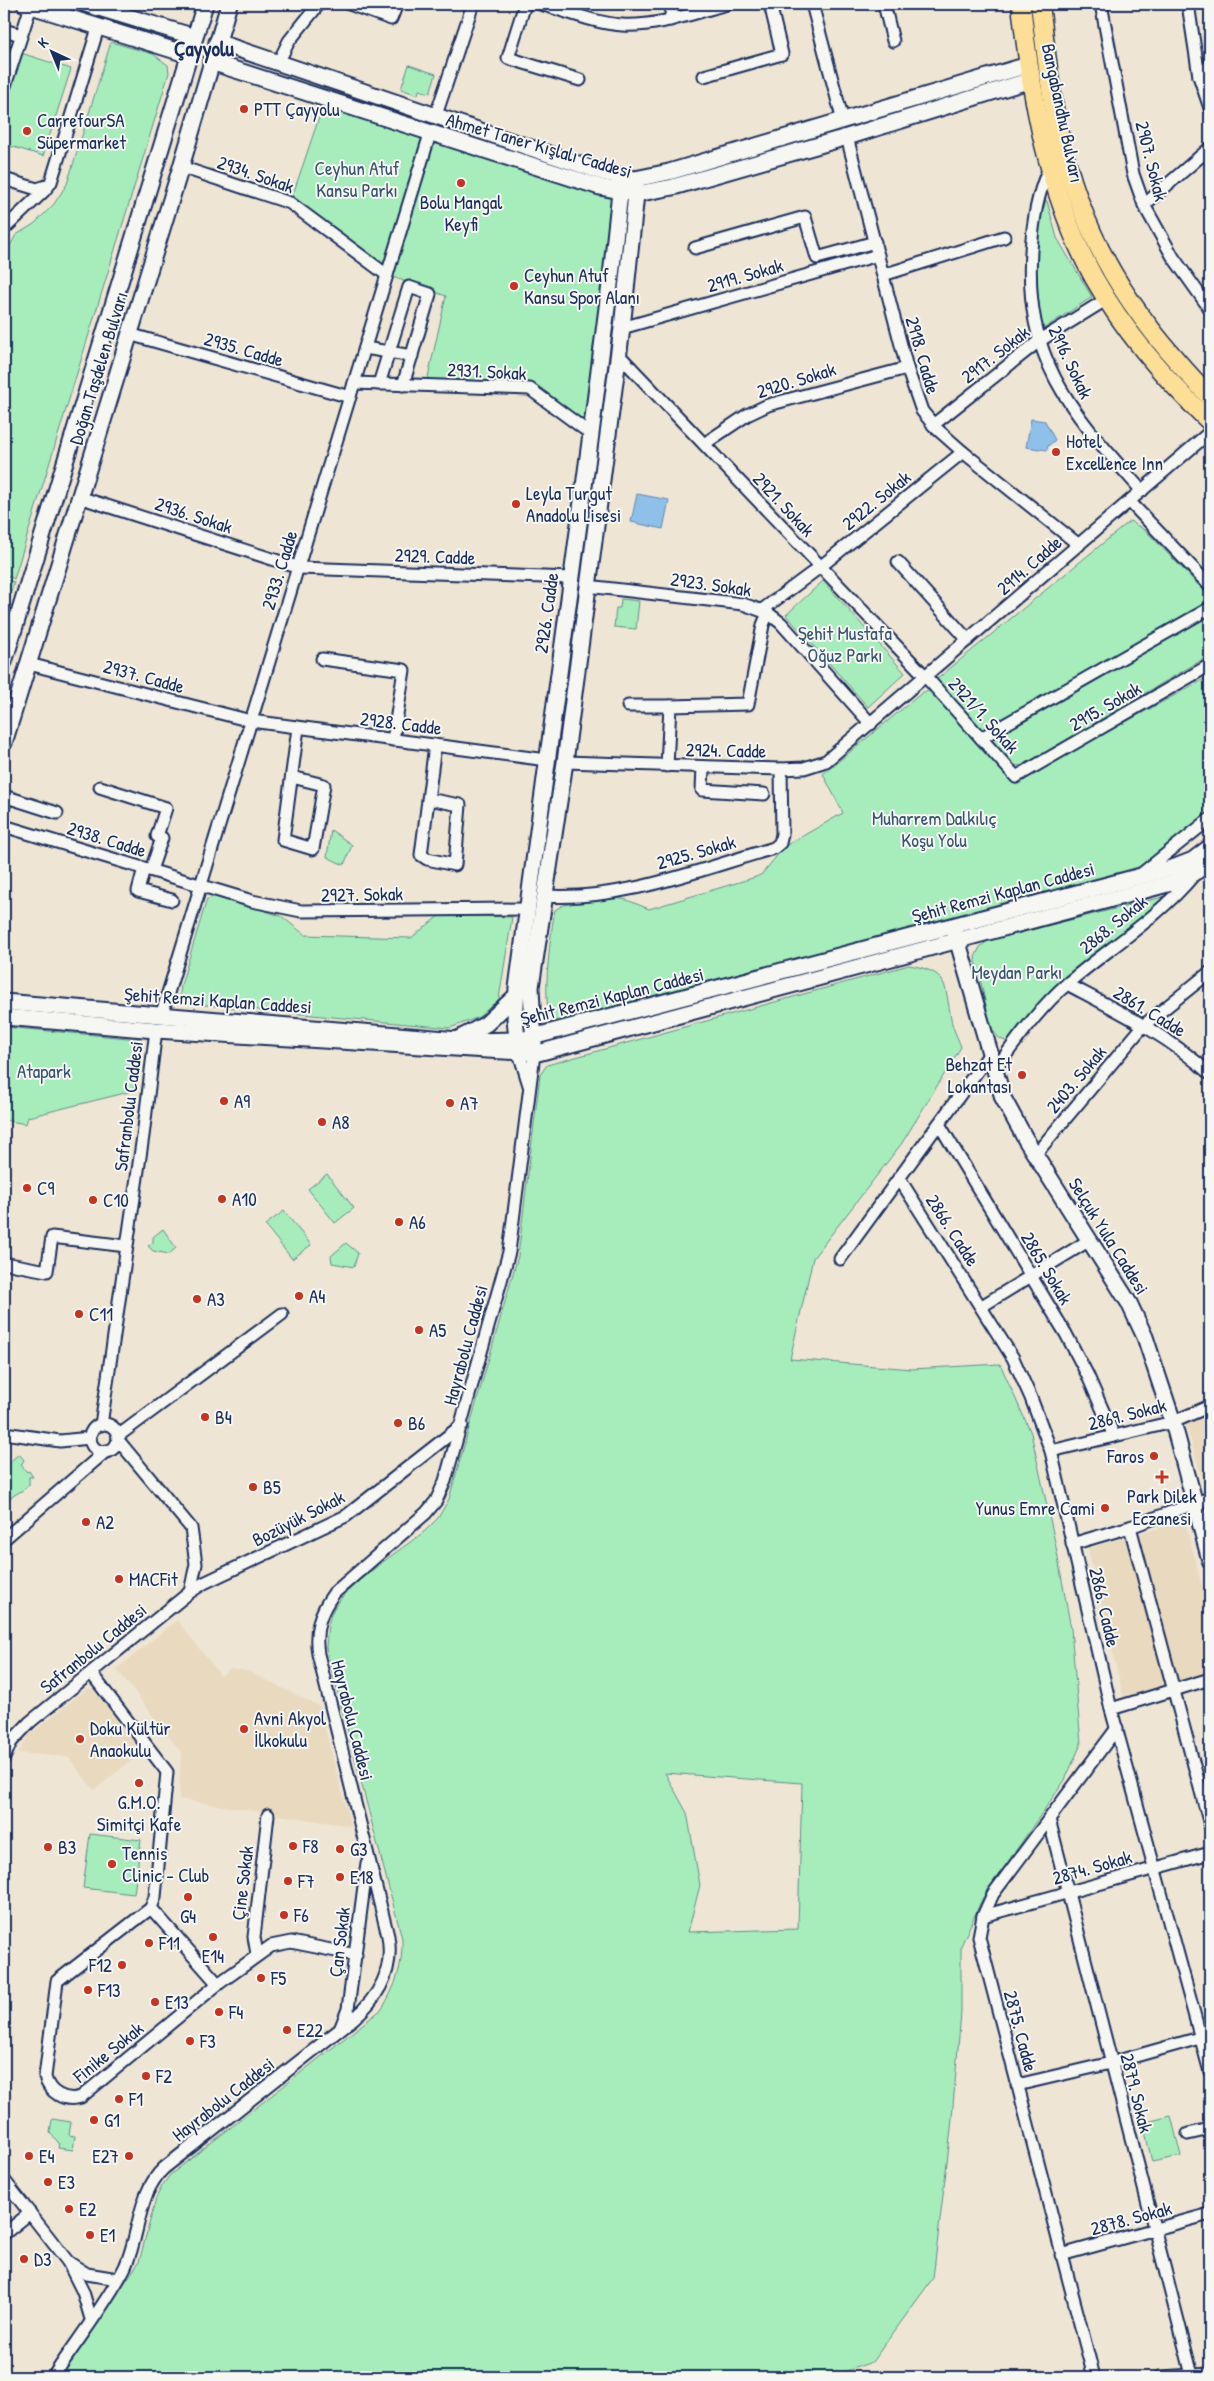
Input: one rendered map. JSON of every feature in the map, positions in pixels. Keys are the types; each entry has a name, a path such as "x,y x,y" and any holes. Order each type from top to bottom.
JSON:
{"main road":[{"name":"Bangabandhu Bulvarı","path":"1022,4 1029,73 1050,166 1080,249 1107,299 1152,358 1210,422"},
{"name":"Bangabandhu Bulvarı","path":"1040,4 1048,67 1060,135 1076,193 1095,243 1109,270 1137,312 1209,393"},
{"path":"1029,73 1048,67"}],"street":[{"path":"4,89 30,4 98,28 189,55"},
{"path":"86,4 194,37"},
{"name":"Doğan Taşdelen Bulvarı","path":"4,662 204,4"},
{"name":"Doğan Taşdelen Bulvarı","path":"4,743 182,167 210,62 229,4"},
{"path":"278,63 289,40 319,4"},
{"path":"349,4 391,19 397,4"},
{"path":"430,134 473,4"},
{"path":"525,4 508,58 580,80"},
{"path":"540,4 614,24 633,25 670,20 727,4"},
{"path":"670,20 673,4"},
{"path":"704,76 782,54 770,4"},
{"path":"812,4 848,137"},
{"path":"884,4 893,41"},
{"name":"2907. Sokak","path":"1101,4 1134,174 1144,205 1172,257 1210,309"},
{"path":"1188,4 1199,76 1210,108"},
{"path":"4,230 49,185 104,9"},
{"path":"4,30 22,35"},
{"name":"Ahmet Taner Kışlalı Caddesi","path":"217,42 436,115 620,184"},
{"name":"Ahmet Taner Kışlalı Caddesi","path":"210,62 430,134 620,184 673,187 848,137 1029,73"},
{"path":"1199,76 1210,64"},
{"name":"Ahmet Taner Kışlalı Caddesi","path":"636,186 669,172 843,121 1029,73"},
{"name":"2933. Cadde","path":"158,1023 430,134"},
{"name":"2918. Cadde","path":"848,137 916,400 933,426 1079,545"},
{"path":"1144,205 1210,148"},
{"name":"2916. Sokak","path":"1050,166 1037,200 1032,233 1030,289 1033,320 1039,341 1064,395 1078,417 1142,491"},
{"name":"2934. Sokak","path":"182,167 290,203 388,275"},
{"path":"4,179 37,189 49,185"},
{"name":"2926. Cadde","path":"518,1047 516,996 526,909 591,434 620,184"},
{"name":"2926. Cadde","path":"534,1054 530,996 565,762 622,328 636,186"},
{"path":"695,248 805,217 818,258 875,242"},
{"path":"884,275 1004,236"},
{"name":"2919. Sokak","path":"622,328 878,255"},
{"path":"379,384 409,287 430,294 403,385"},
{"name":"2917. Sokak","path":"933,426 1039,341 1107,299"},
{"name":"2935. Cadde","path":"129,334 350,397"},
{"path":"365,348 412,356"},
{"name":"2921. Sokak","path":"618,354 926,677"},
{"name":"2920. Sokak","path":"704,444 747,414 768,405 907,368"},
{"name":"2931. Sokak","path":"354,382 530,389 591,434"},
{"name":"2914. Cadde","path":"871,724 1210,432"},
{"name":"2922. Sokak","path":"765,612 963,452"},
{"name":"2936. Sokak","path":"79,497 298,567"},
{"path":"1130,502 1210,586"},
{"path":"898,562 968,640"},
{"name":"2929. Cadde","path":"298,567 572,578"},
{"name":"2923. Sokak","path":"587,586 743,604 765,612 781,622 871,724"},
{"path":"981,738 1210,608"},
{"path":"628,706 748,704 765,612"},
{"path":"322,659 404,670 393,740"},
{"name":"2937. Cadde","path":"29,664 251,721"},
{"name":"2915. Sokak","path":"1016,777 1210,665"},
{"name":"2921/1. Sokak","path":"926,677 1016,777"},
{"path":"667,766 670,706"},
{"name":"2928. Cadde","path":"251,721 547,760"},
{"name":"2924. Cadde","path":"565,762 781,769 804,768 826,761 871,724"},
{"path":"292,776 324,785 313,849 283,840 298,728"},
{"path":"428,799 460,806 455,865 427,860 421,854 428,799 435,745"},
{"path":"547,760 565,762"},
{"path":"703,767 702,790 764,794"},
{"name":"2925. Sokak","path":"546,896 578,896 628,890 774,848 782,837 781,769"},
{"path":"100,787 166,808 157,836 162,838 138,891 172,900"},
{"path":"4,806 6,797 57,813"},
{"path":"1139,876 1210,819"},
{"name":"2938. Cadde","path":"4,826 201,885"},
{"name":"Şehit Remzi Kaplan Caddesi","path":"4,1017 456,1039 518,1047 534,1054 955,934 1139,876 1185,864 1210,847"},
{"name":"Şehit Remzi Kaplan Caddesi","path":"4,1002 158,1023 518,1047 534,1038 1175,882 1197,871 1210,860"},
{"name":"2868. Sokak","path":"994,1071 1040,1011 1067,984 1159,909 1197,871"},
{"name":"2927. Sokak","path":"201,885 264,904 301,911 526,909"},
{"name":"Selçuk Yula Caddesi","path":"955,934 989,1055 1006,1104 1088,1241 1129,1303 1140,1326 1173,1422 1210,1560"},
{"name":"2403. Sokak","path":"1035,1155 1144,1025 1210,972"},
{"name":"2861. Cadde","path":"1067,984 1144,1025 1184,1051 1210,1074"},
{"path":"456,1039 486,1024 516,996"},
{"name":"Safranbolu Caddesi","path":"101,1425 126,1246 144,1136 158,1023"},
{"name":"Hayrabolu Caddesi","path":"518,1047 531,1091"},
{"name":"Hayrabolu Caddesi","path":"53,2377 118,2278 129,2256 148,2190 159,2172 338,2032 372,2001 384,1983 388,1967 388,1936 318,1654 317,1626 324,1608 341,1586 420,1519 436,1501 446,1481 509,1252 531,1091 534,1054"},
{"path":"840,1259 989,1055"},
{"name":"2865. Sokak","path":"939,1124 1032,1277 1087,1374 1114,1436"},
{"name":"2866. Cadde","path":"900,1178 982,1306 1024,1381 1051,1452 1111,1709 1154,1868 1206,2036 1210,2072"},
{"path":"4,1263 47,1271 52,1237 126,1246"},
{"path":"982,1306 1088,1241"},
{"path":"4,1539 106,1452 114,1448 118,1438 282,1314"},
{"name":"2869. Sokak","path":"1051,1452 1173,1422 1210,1406"},
{"path":"90,1438 94,1429 101,1425 114,1428 118,1438 191,1528 196,1564 190,1592"},
{"name":"Bozüyük Sokak","path":"190,1592 204,1583 346,1516 462,1425"},
{"path":"4,1434 60,1441 90,1438"},
{"path":"90,1438 97,1450 106,1452"},
{"path":"1072,1544 1130,1527 1210,1498"},
{"path":"1130,1527 1210,1825"},
{"name":"Safranbolu Caddesi","path":"4,1755 15,1738 30,1722 190,1592"},
{"path":"92,1673 167,1772 155,1897 151,1908 218,1984"},
{"path":"1111,1709 1210,1679"},
{"name":"2875. Cadde","path":"1094,2377 979,1937 983,1916 993,1894 1117,1728"},
{"name":"Çine Sokak","path":"257,1954 254,1937 268,1815"},
{"name":"2879. Sokak","path":"1049,1819 1192,2375"},
{"name":"2874. Sokak","path":"983,1916 1210,1853"},
{"name":"Çan Sokak","path":"338,2032 348,2008 368,1854"},
{"name":"Finike Sokak","path":"151,1908 57,1981 46,2076 49,2087 63,2097 81,2097 218,1984 257,1954 276,1944 287,1942 356,1955"},
{"path":"1017,2085 1111,2063 1206,2036"},
{"path":"1188,2134 1210,2128"},
{"path":"4,2180 68,2262 83,2292 91,2318"},
{"path":"4,2234 30,2213"},
{"name":"2878. Sokak","path":"1061,2255 1210,2214"},
{"path":"68,2262 88,2274 118,2278"},
{"path":"1160,2377 1210,2374"}],"shaded area":[{"path":"1210,1413 1210,1503 1185,1422"},
{"path":"1185,1521 1210,1618 1210,1677 1124,1699 1088,1548"},
{"name":"Avni Akyol İlkokulu","path":"177,1620 221,1676 230,1669 247,1671 319,1706 351,1826 273,1814 268,1809 262,1812 179,1799 181,1752 117,1669"},
{"name":"Doku Kültür Anaokulu","path":"88,1688 93,1689 136,1744 131,1748 137,1756 94,1790 68,1757 18,1753 29,1735"}],"green space":[{"path":"111,42 153,54 168,65 169,73 14,579 4,574 4,257 16,235 34,224 54,204 67,184"},
{"name":"CarrefourSA Süpermarket","path":"21,53 71,69 43,156 4,144 4,105"},
{"path":"409,65 436,74 430,93 419,90 418,95 401,89"},
{"name":"Ceyhun Atuf Kansu Spor Alanı","path":"325,100 620,192 591,434 537,392 426,386 446,296 387,275 290,203"},
{"path":"1041,200 1047,201 1057,238 1092,297 1040,331 1036,282"},
{"path":"1130,521 1146,531 1210,597 1210,655 1022,766 1012,765 937,679"},
{"path":"4,579 14,582 4,618"},
{"name":"Şehit Mustafa Oğuz Parkı","path":"823,581 905,673 868,707 786,615"},
{"path":"621,599 639,601 636,629 614,627 616,608 620,608"},
{"name":"Muharrem Dalkılıç Koşu Yolu","path":"1210,676 1210,814 1135,871 559,1022 550,1015 547,980 555,910 563,905 615,898 627,900 649,909 762,874 785,846 843,813 823,774 923,692 930,691 1015,782"},
{"path":"331,830 352,845 344,865 327,857"},
{"name":"Meydan Parkı","path":"1171,895 1095,957 1014,1042 1000,1039 995,1034 991,1027 975,957 980,947 989,940"},
{"path":"217,896 281,916 305,935 411,938 440,915 512,917 499,999 479,1017 450,1028 184,1003 180,994 181,985 207,899"},
{"path":"909,965 931,971 938,976 945,988 953,1025 961,1047 902,1143 813,1258 790,1359 912,1369 1000,1364 1031,1433 1055,1542 1071,1629 1081,1744 1065,1780 982,1899 961,1946 961,2013 951,2129 933,2278 872,2362 829,2377 60,2377 139,2262 156,2198 170,2175 382,2009 395,1984 400,1966 402,1938 326,1648 328,1624 333,1610 350,1589 426,1530 438,1518 449,1499 518,1256 540,1075 547,1065","holes":["665,1773 802,1783 798,1929 688,1932 700,1885 687,1813"]},
{"name":"Atapark","path":"4,1027 139,1039 141,1042 133,1091 28,1117 26,1124 4,1120"},
{"path":"327,1174 354,1208 335,1223 308,1189"},
{"path":"284,1211 311,1245 292,1259 265,1225"},
{"path":"163,1229 176,1248 169,1254 153,1251 148,1246 153,1243 153,1237"},
{"path":"346,1243 358,1253 354,1267 332,1263 331,1256"},
{"path":"19,1454 24,1460 21,1465 33,1477 29,1477 29,1485 24,1489 10,1498 8,1495 4,1498 4,1467"},
{"name":"Tennis Clinic - Club","path":"90,1834 141,1840 134,1894 83,1888"},
{"path":"1171,2116 1181,2156 1152,2162 1143,2123"},
{"path":"52,2119 71,2122 69,2135 75,2136 73,2150 58,2148 59,2143 50,2133"}],"water":[{"path":"1031,419 1045,421 1055,440 1048,446 1047,450 1026,447"},
{"path":"637,494 669,500 663,529 631,522"}],"place":[{"name":"PTT Çayyolu","path":"244,109"},
{"name":"CarrefourSA Süpermarket","path":"27,131"},
{"name":"Bolu Mangal Keyfi","path":"461,183"},
{"name":"Ceyhun Atuf Kansu Spor Alanı","path":"514,286"},
{"name":"Hotel Excellence Inn","path":"1056,452"},
{"name":"Leyla Turgut Anadolu Lisesi","path":"516,504"},
{"name":"Behzat Et Lokantası","path":"1022,1075"},
{"name":"A9","path":"224,1101"},
{"name":"A7","path":"450,1103"},
{"name":"A8","path":"322,1122"},
{"name":"C9","path":"27,1188"},
{"name":"A10","path":"222,1199"},
{"name":"C10","path":"93,1200"},
{"name":"A6","path":"399,1222"},
{"name":"A4","path":"299,1296"},
{"name":"A3","path":"197,1299"},
{"name":"C11","path":"79,1314"},
{"name":"A5","path":"419,1330"},
{"name":"B4","path":"205,1417"},
{"name":"B6","path":"398,1423"},
{"name":"Faros","path":"1154,1456"},
{"name":"Park Dilek Eczanesi","path":"1162,1477"},
{"name":"B5","path":"253,1487"},
{"name":"Yunus Emre Cami","path":"1105,1508"},
{"name":"A2","path":"86,1522"},
{"name":"MACFit","path":"119,1579"},
{"name":"Avni Akyol İlkokulu","path":"244,1729"},
{"name":"Doku Kültür Anaokulu","path":"80,1739"},
{"name":"G.M.O. Simitçi Kafe","path":"139,1783"},
{"name":"F8","path":"293,1846"},
{"name":"B3","path":"48,1847"},
{"name":"G3","path":"340,1849"},
{"name":"Tennis Clinic - Club","path":"112,1864"},
{"name":"E18","path":"340,1877"},
{"name":"F7","path":"288,1881"},
{"name":"G4","path":"188,1897"},
{"name":"F6","path":"284,1915"},
{"name":"E14","path":"213,1937"},
{"name":"F11","path":"149,1943"},
{"name":"F12","path":"122,1965"},
{"name":"F5","path":"261,1978"},
{"name":"F13","path":"88,1990"},
{"name":"E13","path":"155,2002"},
{"name":"F4","path":"219,2012"},
{"name":"E22","path":"287,2030"},
{"name":"F3","path":"190,2041"},
{"name":"F2","path":"146,2076"},
{"name":"F1","path":"119,2099"},
{"name":"G1","path":"94,2120"},
{"name":"E4","path":"29,2156"},
{"name":"E27","path":"129,2156"},
{"name":"E3","path":"48,2182"},
{"name":"E2","path":"69,2209"},
{"name":"E1","path":"90,2235"},
{"name":"D3","path":"24,2259"}],"district":[{"name":"Çayyolu","path":"204,49"}],"park label":[{"name":"Ceyhun Atuf Kansu Parkı","path":"357,179"}]}
